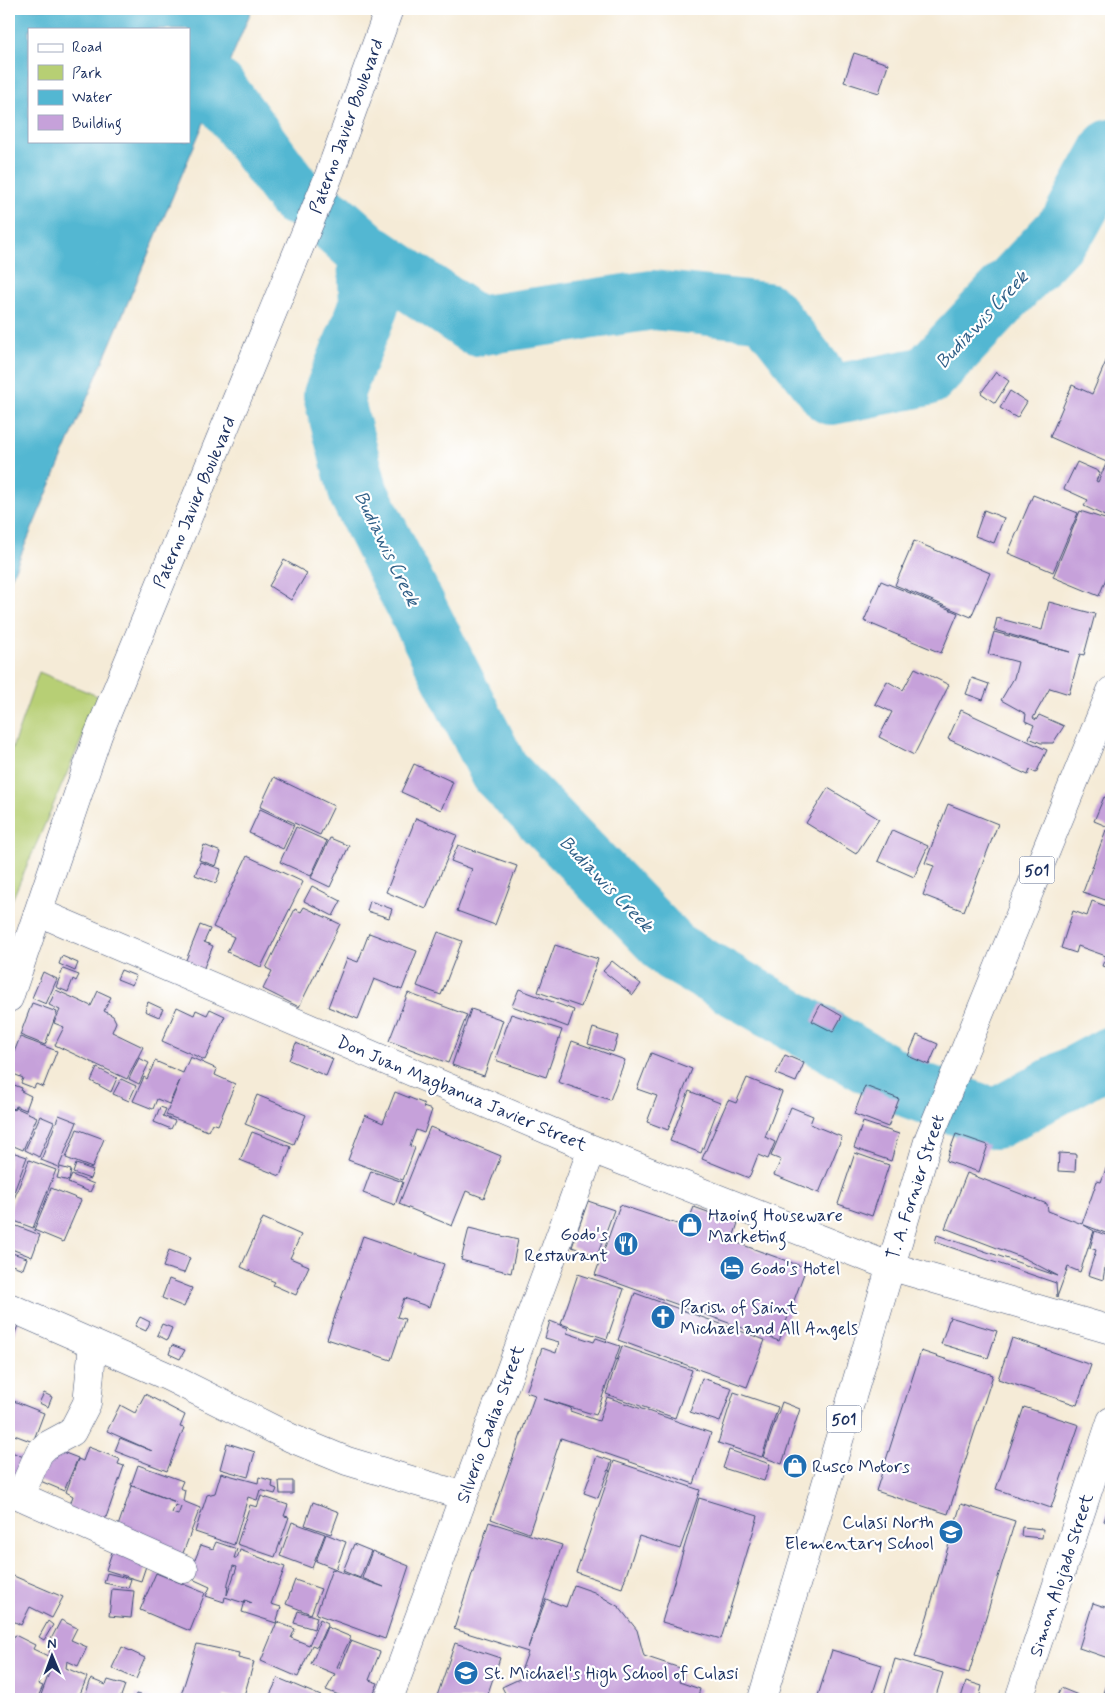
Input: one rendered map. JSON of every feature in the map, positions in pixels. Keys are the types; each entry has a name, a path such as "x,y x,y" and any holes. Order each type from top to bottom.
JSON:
{"street":[{"name":"Paterno Javier Boulevard","path":"9,998 98,735 328,178 389,9"},
{"name":"T. A. Fornier Street","path":"762,1699 928,1138 1111,691"},
{"name":"Don Juan Magbanua Javier Street","path":"38,912 592,1149 889,1266 1111,1330"},
{"name":"Silverio Cadiao Street","path":"389,1699 592,1149"},
{"path":"9,1307 254,1418 291,1438 348,1461 464,1496"},
{"path":"93,1344 87,1403 72,1432 46,1446 39,1453 14,1493 184,1569"},
{"name":"Simon Alojado Street","path":"1019,1699 1111,1421"}],"green space":[{"path":"39,672 100,697 9,907 9,757"}],"water":[{"path":"9,9 252,9 9,583"}],"building":[{"path":"854,53 888,64 879,93 844,82"},
{"path":"1107,359 1111,361 1111,464 1050,437 1072,385 1092,394"},
{"path":"996,372 1009,381 995,403 981,393"},
{"path":"1010,391 1027,402 1017,418 1000,408"},
{"path":"1077,462 1100,472 1096,481 1098,482 1106,464 1111,466 1111,519 1084,506 1088,500 1064,489"},
{"path":"1033,495 1078,513 1053,572 1008,553"},
{"path":"984,510 1004,518 994,543 975,536"},
{"path":"1080,511 1111,521 1111,566 1099,596 1053,577"},
{"path":"914,541 990,573 971,617 895,585"},
{"path":"284,560 307,573 291,600 269,586"},
{"path":"881,581 958,613 941,653 864,621"},
{"path":"1049,602 1095,614 1084,655 1080,654 1069,694 1050,688 1033,718 1036,720 1039,715 1064,726 1053,743 1041,743 1029,738 1034,725 1025,721 1026,714 1001,700 1014,678 1018,662 988,654 994,632 1070,652 994,630 997,618 1042,630"},
{"path":"915,668 949,685 914,755 879,737 892,712 875,704 887,681 903,690"},
{"path":"972,678 989,684 983,700 966,694"},
{"path":"961,710 1047,750 1036,773 1030,770 1028,775 948,739"},
{"path":"414,764 453,782 441,810 401,792"},
{"path":"274,777 334,806 320,835 260,807"},
{"path":"828,788 879,819 856,854 806,823"},
{"path":"1111,788 1111,828 1094,821 1104,797 1107,798"},
{"path":"948,804 998,824 964,911 923,895 934,866 925,863"},
{"path":"260,809 294,825 283,849 249,833"},
{"path":"416,818 457,835 426,909 386,892"},
{"path":"296,827 327,841 311,876 280,862"},
{"path":"892,830 928,846 914,877 878,861"},
{"path":"1106,830 1111,831 1111,902 1083,892"},
{"path":"330,838 349,846 330,887 311,878"},
{"path":"204,845 221,852 216,866 199,860"},
{"path":"458,845 517,866 495,925 457,911 472,869 451,861"},
{"path":"247,856 303,882 261,967 227,952 234,937 213,927"},
{"path":"200,862 221,869 216,883 195,875"},
{"path":"312,886 341,901 333,916 304,901"},
{"path":"370,901 392,909 389,918 367,911"},
{"path":"1092,901 1111,908 1111,969 1102,966 1106,956 1078,946 1076,953 1061,948 1073,911 1087,916"},
{"path":"304,907 340,924 299,1007 263,989 272,971 266,968 295,909 301,912"},
{"path":"200,925 210,929 204,942 213,946 202,972 184,965"},
{"path":"438,932 462,941 441,995 417,986"},
{"path":"369,933 417,951 402,990 374,979 358,1019 328,1007 347,958 358,962"},
{"path":"555,945 598,959 581,1007 538,992"},
{"path":"62,956 78,963 75,971 59,964"},
{"path":"612,961 641,984 633,995 603,971"},
{"path":"63,969 79,975 76,981 73,979 68,992 56,987"},
{"path":"121,970 136,976 132,985 117,979"},
{"path":"43,972 57,979 46,1004 32,998"},
{"path":"519,989 574,1010 568,1027 512,1006"},
{"path":"56,990 91,1006 98,991 111,997 104,1011 113,1016 116,1022 112,1032 143,1047 127,1079 55,1045 64,1027 54,1023 60,1010 49,1005"},
{"path":"408,993 467,1015 448,1063 389,1041"},
{"path":"148,1002 163,1009 159,1017 145,1011"},
{"path":"32,1003 57,1012 45,1045 20,1035"},
{"path":"821,1004 842,1016 833,1032 812,1021"},
{"path":"177,1007 194,1015 196,1010 207,1015 210,1009 225,1016 205,1060 162,1041"},
{"path":"471,1009 503,1020 484,1076 452,1065"},
{"path":"511,1014 562,1030 546,1077 495,1060"},
{"path":"593,1028 618,1036 613,1052 588,1044"},
{"path":"917,1035 938,1044 929,1065 908,1056"},
{"path":"20,1037 57,1051 43,1087 36,1084 34,1088 21,1083 23,1078 9,1072 9,1065"},
{"path":"572,1041 625,1060 610,1100 558,1082"},
{"path":"296,1043 333,1059 326,1076 289,1060"},
{"path":"651,1053 692,1069 668,1130 647,1122 657,1096 637,1089"},
{"path":"785,1055 804,1063 796,1082 776,1074"},
{"path":"190,1057 217,1069 215,1075 235,1084 218,1125 212,1123 208,1131 166,1115 180,1080 169,1104 157,1099 153,1109 133,1101 144,1077 147,1079 155,1061 183,1073"},
{"path":"139,1058 149,1063 139,1084 129,1079"},
{"path":"97,1068 117,1078 111,1092 91,1081"},
{"path":"747,1078 782,1092 765,1137 775,1142 768,1159 758,1155 749,1178 702,1159 728,1100 736,1103"},
{"path":"121,1079 136,1086 129,1101 113,1094"},
{"path":"9,1083 22,1088 21,1091 31,1096 26,1110 16,1106 15,1109 9,1107"},
{"path":"865,1086 899,1099 888,1127 854,1114"},
{"path":"689,1091 720,1103 701,1153 670,1141"},
{"path":"395,1092 425,1104 423,1107 432,1110 424,1133 416,1130 410,1146 415,1148 403,1180 348,1160 365,1115 383,1123"},
{"path":"257,1095 306,1115 294,1144 245,1124"},
{"path":"160,1107 166,1109 163,1116 175,1121 171,1129 154,1122"},
{"path":"791,1107 813,1116 810,1124 842,1137 819,1193 774,1175 781,1160 771,1156"},
{"path":"17,1108 37,1117 23,1150 9,1144 9,1116 11,1109 15,1110"},
{"path":"59,1115 77,1122 59,1167 41,1160"},
{"path":"40,1116 54,1122 39,1157 25,1150"},
{"path":"863,1122 899,1134 891,1161 854,1148"},
{"path":"430,1127 501,1156 484,1198 466,1191 452,1226 399,1204"},
{"path":"77,1129 104,1139 92,1168 66,1158"},
{"path":"252,1132 291,1147 280,1176 240,1160"},
{"path":"956,1134 988,1145 979,1172 946,1161"},
{"path":"9,1151 27,1157 14,1192 9,1190"},
{"path":"855,1153 889,1165 872,1216 838,1204"},
{"path":"1059,1153 1076,1154 1075,1172 1058,1171"},
{"path":"29,1160 56,1170 33,1228 9,1219 9,1212"},
{"path":"76,1164 93,1170 90,1179 73,1173"},
{"path":"1107,1166 1111,1167 1111,1235 1084,1225 1094,1231 1080,1272 1068,1267 1057,1297 1056,1283 935,1242 937,1235 1058,1276 1026,1259 945,1228 967,1173 1047,1204 1048,1211 1082,1224 1097,1181 1101,1182"},
{"path":"60,1167 71,1170 69,1181 57,1178"},
{"path":"371,1171 403,1182 395,1205 363,1193"},
{"path":"72,1175 94,1184 90,1192 68,1183"},
{"path":"51,1188 81,1200 63,1242 34,1230"},
{"path":"588,1201 614,1210 597,1256 572,1247"},
{"path":"620,1205 686,1227 694,1207 738,1223 732,1241 806,1268 779,1341 595,1275"},
{"path":"263,1218 301,1235 290,1258 309,1266 296,1295 273,1285 275,1282 241,1267"},
{"path":"9,1223 40,1235 32,1257 9,1248"},
{"path":"469,1228 518,1240 511,1273 461,1260"},
{"path":"1095,1231 1111,1237 1111,1250 1108,1249 1103,1280 1088,1275 1096,1250 1090,1248"},
{"path":"363,1236 444,1264 429,1307 404,1298 397,1317 405,1319 391,1360 327,1339"},
{"path":"169,1250 190,1258 184,1273 163,1267"},
{"path":"9,1252 27,1258 23,1269 9,1264"},
{"path":"578,1274 624,1289 607,1339 561,1324"},
{"path":"169,1279 192,1288 184,1307 162,1298"},
{"name":"Parish of Saint Michael and All Angels","path":"635,1293 765,1340 747,1387 618,1340"},
{"path":"140,1317 150,1322 146,1331 135,1326"},
{"path":"950,1317 997,1331 988,1358 941,1344"},
{"path":"9,1320 19,1323 13,1338 9,1336"},
{"path":"550,1321 568,1328 567,1333 594,1342 596,1338 620,1346 596,1415 544,1399 571,1408 570,1411 599,1421 607,1397 711,1433 694,1484 561,1438 529,1533 491,1519 535,1395 526,1392 542,1348 556,1353 559,1342 545,1338"},
{"path":"162,1324 172,1328 167,1340 157,1335"},
{"path":"1012,1338 1091,1365 1077,1405 998,1379"},
{"path":"172,1345 185,1350 180,1359 169,1354"},
{"path":"622,1346 692,1370 675,1418 606,1394"},
{"path":"921,1351 993,1375 948,1514 876,1491"},
{"path":"702,1378 732,1388 720,1422 690,1412"},
{"path":"734,1392 778,1407 762,1457 718,1443"},
{"path":"44,1393 52,1397 48,1407 39,1403"},
{"path":"145,1394 185,1415 180,1427 184,1428 167,1471 115,1451 120,1438 152,1451 107,1431 120,1405 135,1413"},
{"path":"11,1400 44,1413 33,1442 9,1433 9,1407"},
{"path":"782,1402 800,1409 782,1464 763,1457"},
{"path":"1024,1407 1079,1425 1051,1508 996,1489"},
{"path":"227,1443 255,1452 248,1477 220,1469"},
{"path":"88,1447 120,1459 118,1464 124,1466 103,1526 67,1513 73,1496 66,1492 78,1459 83,1461"},
{"path":"52,1448 78,1458 64,1491 38,1480"},
{"path":"729,1450 770,1464 764,1481 723,1468"},
{"path":"9,1451 31,1460 9,1487"},
{"path":"597,1456 612,1461 598,1498 584,1493"},
{"path":"614,1461 700,1490 680,1549 639,1536 622,1588 576,1572"},
{"path":"138,1465 183,1481 180,1488 185,1490 183,1501 200,1508 180,1561 142,1541 144,1536 118,1526 132,1486 176,1502 131,1485","holes":["175,1505 181,1507 178,1515 172,1513"]},
{"path":"221,1473 258,1483 259,1477 273,1481 272,1487 277,1489 275,1494 260,1490 257,1500 248,1497 234,1545 195,1532 207,1495 215,1493"},
{"path":"279,1481 293,1481 293,1494 280,1494"},
{"path":"261,1496 288,1505 284,1516 289,1517 275,1557 237,1544 250,1505 257,1507"},
{"path":"699,1498 758,1516 721,1639 662,1622"},
{"path":"1111,1500 1111,1524 1104,1521"},
{"path":"313,1502 339,1512 331,1534 305,1525"},
{"path":"961,1504 1015,1521 969,1673 915,1657"},
{"path":"292,1522 325,1534 312,1568 280,1556"},
{"path":"489,1522 562,1545 528,1648 546,1599 566,1607 574,1585 594,1592 619,1607 637,1630 644,1656 683,1669 679,1682 700,1689 697,1699 508,1699 502,1687 530,1674 521,1671 528,1652 454,1629"},
{"path":"1022,1527 1043,1529 1042,1538 1021,1536"},
{"path":"326,1534 346,1542 336,1569 316,1561"},
{"path":"216,1542 237,1549 234,1558 237,1558 240,1550 285,1567 271,1604 281,1607 276,1623 242,1612 245,1601 252,1603 245,1600 244,1603 225,1597 224,1602 206,1596 210,1587 188,1577 201,1545 213,1549","holes":["233,1566 237,1567 227,1595"]},
{"path":"354,1544 371,1551 360,1578 343,1571"},
{"path":"113,1549 148,1560 141,1581 106,1570"},
{"path":"372,1551 409,1566 385,1639 316,1614 332,1569 384,1587 362,1578"},
{"path":"107,1573 131,1579 128,1588 104,1583"},
{"path":"156,1573 205,1593 190,1631 140,1610"},
{"path":"9,1574 63,1597 52,1618 30,1607 21,1625 9,1619"},
{"path":"295,1580 321,1589 311,1614 286,1604"},
{"path":"112,1589 134,1591 131,1618 109,1616"},
{"path":"1093,1603 1111,1609 1111,1659 1079,1648"},
{"path":"298,1611 317,1617 314,1629 294,1623"},
{"path":"320,1619 328,1623 317,1647 312,1645 298,1677 261,1661 277,1622 295,1629 291,1638 309,1645"},
{"path":"61,1620 77,1628 71,1640 87,1647 78,1666 67,1661 66,1668 87,1677 78,1699 52,1699 41,1695 52,1665 55,1665 56,1660 49,1652 55,1641 51,1639"},
{"path":"48,1621 53,1625 44,1640 39,1637"},
{"path":"327,1627 351,1637 337,1667 340,1668 351,1641 380,1652 369,1680 378,1683 371,1699 349,1699 326,1690 335,1674 311,1664"},
{"path":"15,1635 35,1645 33,1649 50,1657 38,1684 43,1686 37,1699 9,1699 9,1649"},
{"name":"St. Michael's High School of Culasi","path":"455,1643 500,1658 486,1699 436,1699"},
{"path":"197,1644 239,1653 238,1658 254,1662 243,1699 224,1695 223,1699 180,1698"},
{"path":"122,1647 145,1658 136,1679 112,1668"},
{"path":"832,1650 882,1665 871,1699 817,1699"},
{"path":"895,1659 943,1673 935,1699 883,1699"},
{"path":"1110,1673 1111,1699 1101,1699"},
{"path":"278,1678 328,1699 268,1699"},
{"path":"91,1679 106,1685 108,1680 125,1685 120,1699 84,1699"},
{"path":"966,1681 982,1686 979,1699 961,1698"},
{"path":"1061,1688 1078,1695 1076,1699 1056,1699"},
{"path":"136,1694 153,1699 135,1699"}],"waterway":[{"path":"217,89 296,196"},
{"name":"Budiawis Creek","path":"330,219 367,252 476,326 653,300 766,312 831,395 927,376 1069,225 1111,149"},
{"name":"Budiawis Creek","path":"367,252 369,306 333,395 359,494 500,772 674,952 912,1089 995,1119 1111,1056"}],"place":[{"name":"Haoing Houseware Marketing","path":"690,1225"},
{"name":"Godo's Restaurant","path":"626,1244"},
{"name":"Godo's Hotel","path":"732,1268"},
{"name":"Parish of Saint Michael and All Angels","path":"663,1317"},
{"name":"Rusco Motors","path":"795,1466"},
{"name":"Culasi North Elementary School","path":"951,1532"},
{"name":"St. Michael's High School of Culasi","path":"466,1673"}]}
